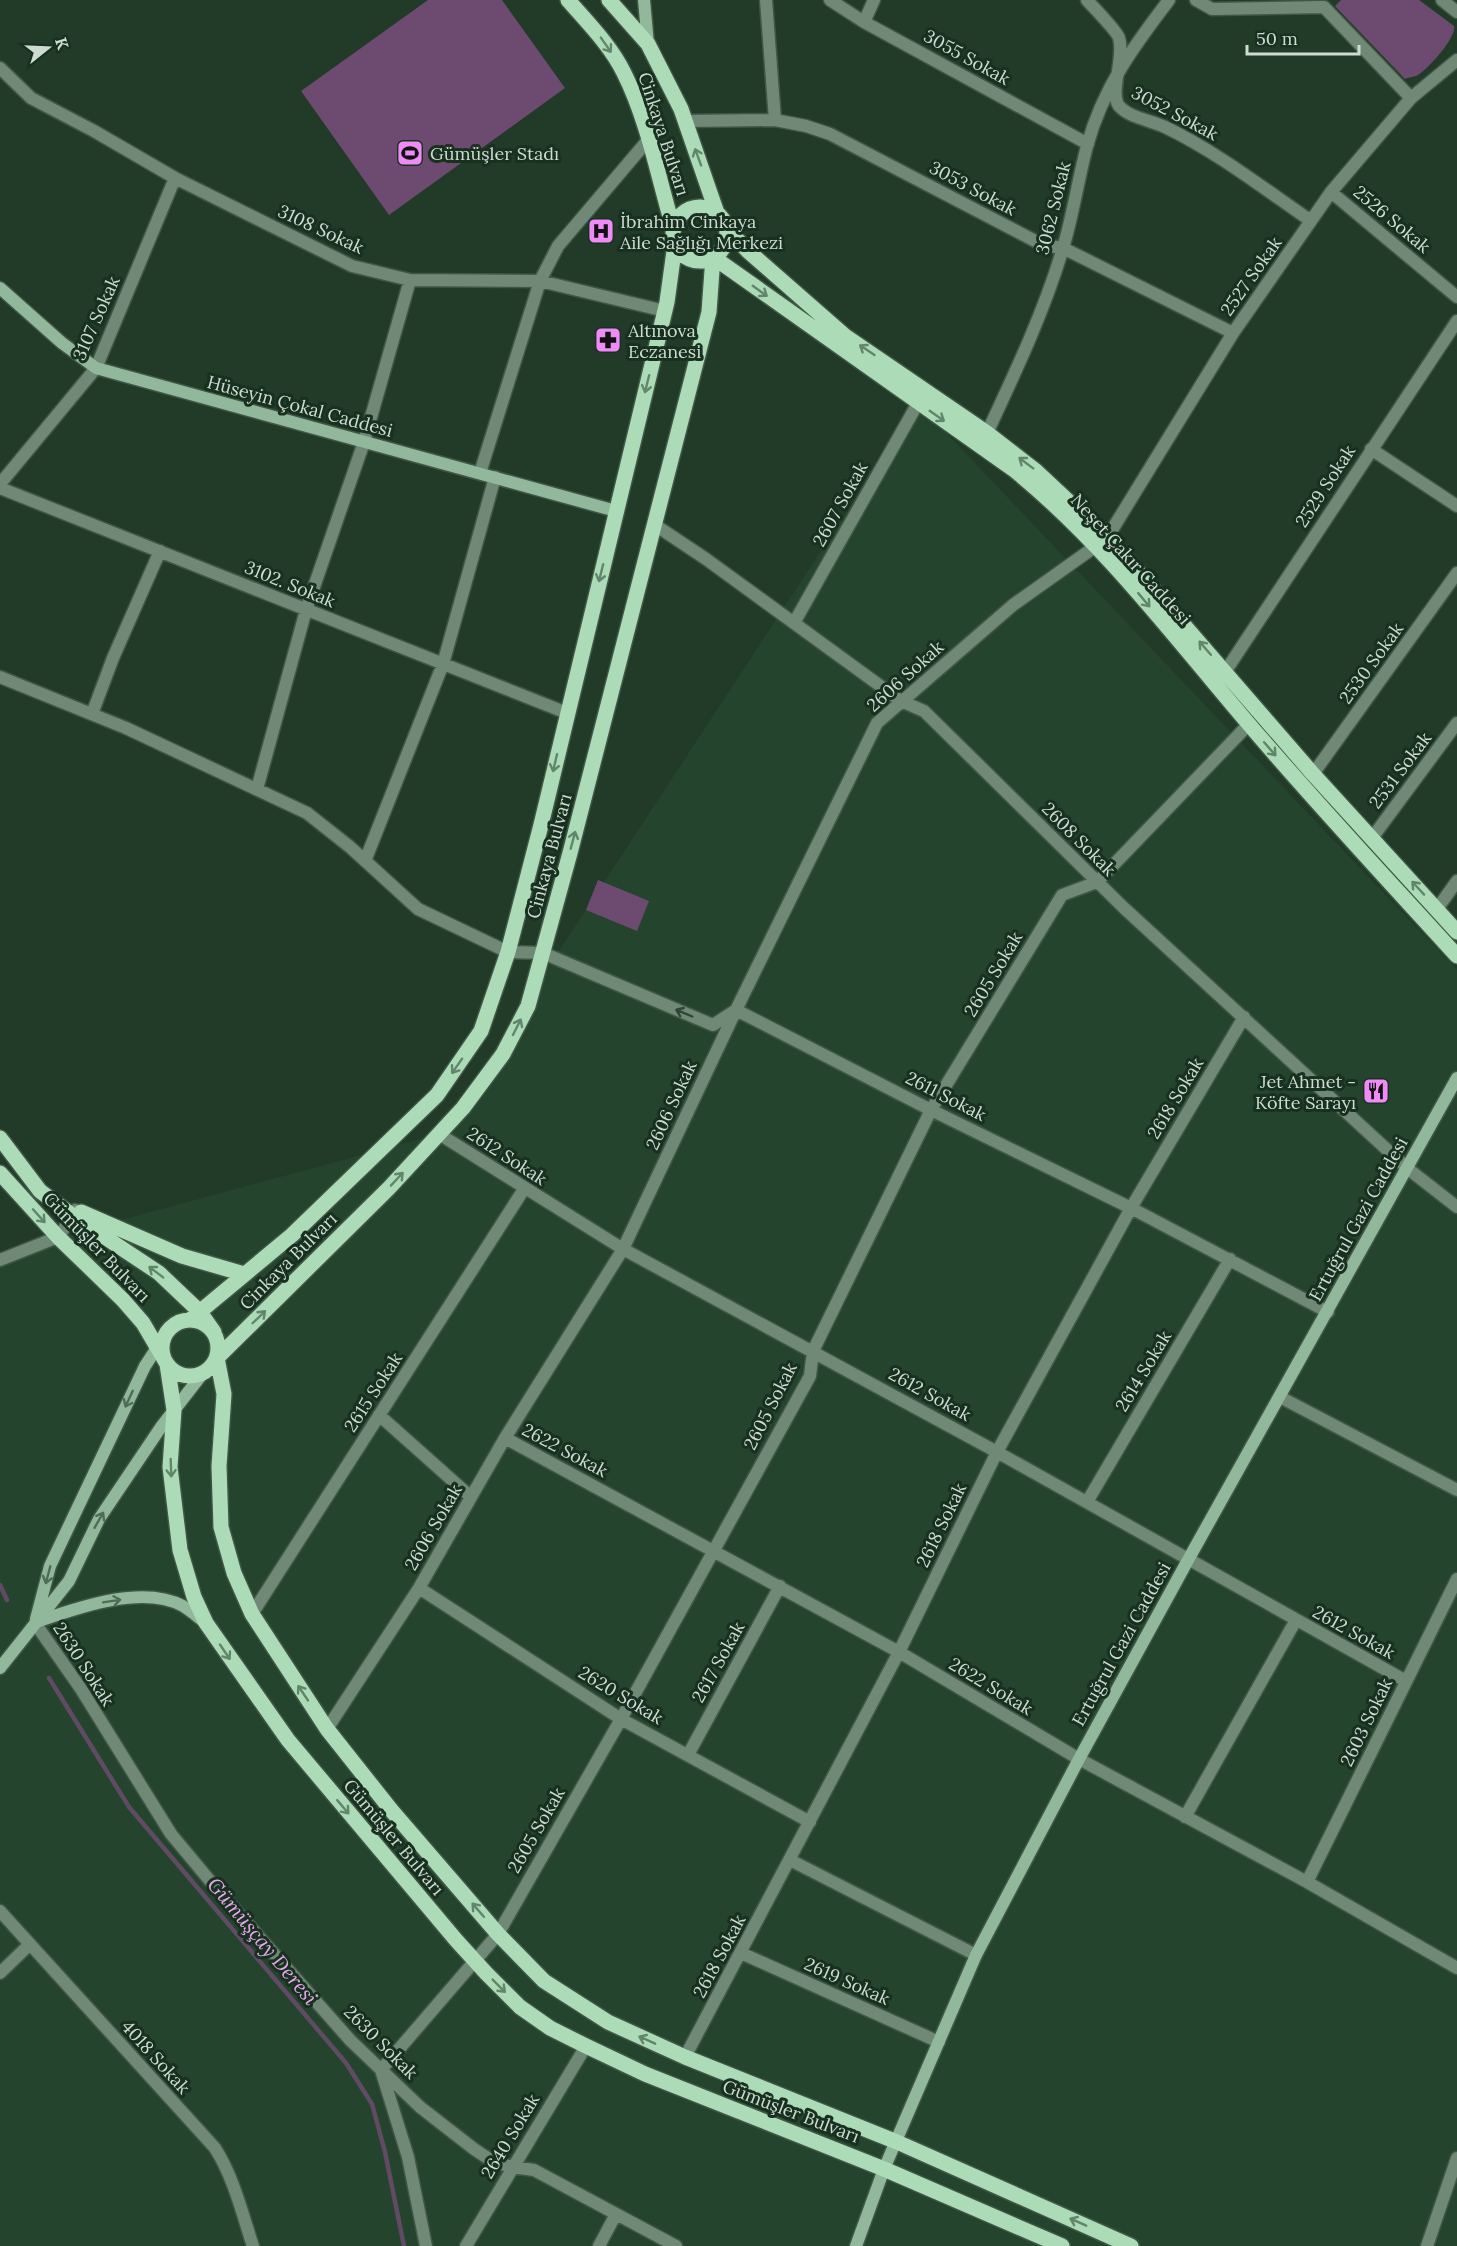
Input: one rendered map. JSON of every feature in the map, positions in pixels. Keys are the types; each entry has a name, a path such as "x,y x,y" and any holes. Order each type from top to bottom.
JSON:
{"main road":[{"name":"Cinkaya Bulvarı","path":"568,0 603,40 624,72 648,140 673,227"},
{"name":"Cinkaya Bulvarı","path":"609,0 648,44 685,121 717,213"},
{"path":"700,207 717,213 726,228 724,245 713,257 706,260 691,259 679,251 675,244 673,227 683,212 700,207"},
{"name":"Neşet Çakır Caddesi","path":"726,228 845,336 987,433 1036,471 1225,672 1313,774 1457,932"},
{"name":"Cinkaya Bulvarı","path":"195,1315 292,1235 437,1095 481,1031 508,952 567,713 665,311 675,244"},
{"name":"Cinkaya Bulvarı","path":"217,1358 389,1188 463,1108 503,1054 528,1005 709,312 713,257"},
{"name":"Neşet Çakır Caddesi","path":"713,257 1013,469 1101,542 1117,568 1249,724 1457,956"},
{"name":"Gümüşler Bulvarı","path":"0,1138 40,1191 159,1273 195,1315 214,1332 219,1344 217,1358 224,1394 219,1466 221,1527 234,1573 252,1614 327,1729 392,1811 498,1934 544,1981 608,2022 685,2057 897,2142 1131,2246"},
{"name":"Gümüşler Bulvarı","path":"0,1173 58,1237 123,1300 160,1342 167,1364 174,1410 170,1467 180,1550 194,1597 206,1623 288,1740 475,1962 520,2007 550,2028 586,2046 645,2074 885,2169 1062,2246"},
{"path":"74,1213 182,1256 244,1274"},
{"path":"160,1342 170,1327 195,1315"},
{"path":"167,1364 174,1371 192,1376 203,1373 217,1358"}],"street":[{"path":"644,0 648,44"},
{"path":"766,0 775,120"},
{"name":"3055 Sokak","path":"830,0 864,22 1088,144"},
{"path":"864,22 874,0"},
{"name":"3052 Sokak","path":"1087,0 1119,38 1120,68 1116,102 1121,108 1189,139 1225,160 1311,221"},
{"name":"3062 Sokak","path":"987,433 1026,351 1063,248 1088,144 1113,79 1129,52 1169,0"},
{"path":"1196,0 1212,9 1324,7 1411,98"},
{"path":"1442,0 1457,12"},
{"name":"2527 Sokak","path":"1101,542 1233,333 1331,192 1411,98 1457,60"},
{"name":"3108 Sokak","path":"0,68 30,98 94,131 175,178 352,266 410,280 540,281 665,311"},
{"name":"3053 Sokak","path":"685,121 775,120 806,126 830,134 1043,245 1063,248 1233,333"},
{"path":"480,473 540,281 558,246 648,140"},
{"name":"3107 Sokak","path":"0,486 96,368 175,178"},
{"name":"2526 Sokak","path":"1331,192 1457,297"},
{"path":"256,789 306,610 364,442 410,280"},
{"name":"Hüseyin Çokal Caddesi","path":"0,288 62,343 96,368 616,511"},
{"name":"2529 Sokak","path":"1225,672 1457,321"},
{"name":"2607 Sokak","path":"794,623 918,403"},
{"path":"1371,449 1457,506"},
{"path":"365,861 443,664 495,477"},
{"name":"3102. Sokak","path":"0,486 567,713"},
{"name":"2608 Sokak","path":"655,525 706,559 901,701 924,711 1097,882 1407,1168 1457,1207"},
{"name":"2606 Sokak","path":"327,1729 419,1588 505,1438 623,1249 736,1010 877,723 1013,604 1101,542"},
{"path":"92,714 113,658 160,551"},
{"name":"2530 Sokak","path":"1313,774 1457,573"},
{"path":"0,677 126,728 307,813 418,909 508,952 543,953 712,1025 736,1010"},
{"name":"2531 Sokak","path":"1372,838 1457,723"},
{"name":"2605 Sokak","path":"381,2070 498,1934 621,1719 810,1376 813,1351 931,1110 1062,894 1097,882 1249,724"},
{"path":"1437,909 1457,881"},
{"name":"2611 Sokak","path":"736,1010 931,1110 1131,1208 1328,1312"},
{"name":"2618 Sokak","path":"685,2057 899,1652 997,1452 1131,1208 1244,1017"},
{"name":"Ertuğrul Gazi Caddesi","path":"856,2246 885,2169 976,1955 1079,1759 1188,1560 1457,1078"},
{"name":"2612 Sokak","path":"439,1134 623,1249 997,1452 1406,1681"},
{"name":"2615 Sokak","path":"252,1614 524,1189"},
{"path":"0,1260 58,1237 74,1213"},
{"name":"2614 Sokak","path":"1087,1502 1230,1259"},
{"path":"35,1623 50,1566 144,1366 160,1342"},
{"path":"0,1668 69,1581 99,1519 174,1410 203,1373"},
{"path":"1280,1398 1457,1490"},
{"path":"379,1415 471,1497"},
{"name":"2622 Sokak","path":"505,1438 899,1652 1079,1759 1307,1882 1457,1968"},
{"name":"2603 Sokak","path":"1307,1882 1457,1579"},
{"name":"2617 Sokak","path":"688,1755 780,1586"},
{"name":"2620 Sokak","path":"419,1588 621,1719 810,1822"},
{"path":"35,1623 83,1606 131,1598 157,1599 183,1606 206,1623"},
{"path":"1185,1817 1296,1620"},
{"name":"2630 Sokak","path":"35,1623 81,1689 171,1834 313,1998 381,2070 420,2107 492,2161 534,2170 676,2246"},
{"path":"790,1860 976,1955"},
{"name":"4018 Sokak","path":"0,1911 215,2148 232,2181 253,2246"},
{"path":"0,1973 29,1945"},
{"name":"2619 Sokak","path":"741,1953 939,2042"},
{"name":"2640 Sokak","path":"466,2246 586,2046"},
{"path":"381,2070 408,2157 426,2246"},
{"path":"1427,2246 1457,2158"},
{"path":"599,2246 616,2214"}],"shaded area":[{"name":"Gümüşler Stadı","path":"428,0 502,0 565,88 389,215 301,91"},
{"path":"1341,0 1419,0 1454,26 1454,31 1447,44 1429,66 1418,75 1405,79 1335,6"},
{"path":"918,403 1457,970 1457,2246 0,2246 0,1258 58,1237 439,1134"},
{"path":"598,880 649,901 637,931 586,910"}],"waterway":[{"name":"Gümüşçay Deresi","path":"0,1585 7,1600"},
{"name":"Gümüşçay Deresi","path":"49,1678 129,1807 346,2063 372,2104 385,2152 404,2246"}],"place":[{"name":"Gümüşler Stadı","path":"410,153"},
{"name":"İbrahim Cinkaya Aile Sağlığı Merkezi","path":"601,231"},
{"name":"Altınova Eczanesi","path":"608,340"},
{"name":"Jet Ahmet - Köfte Sarayı","path":"1376,1091"}]}
